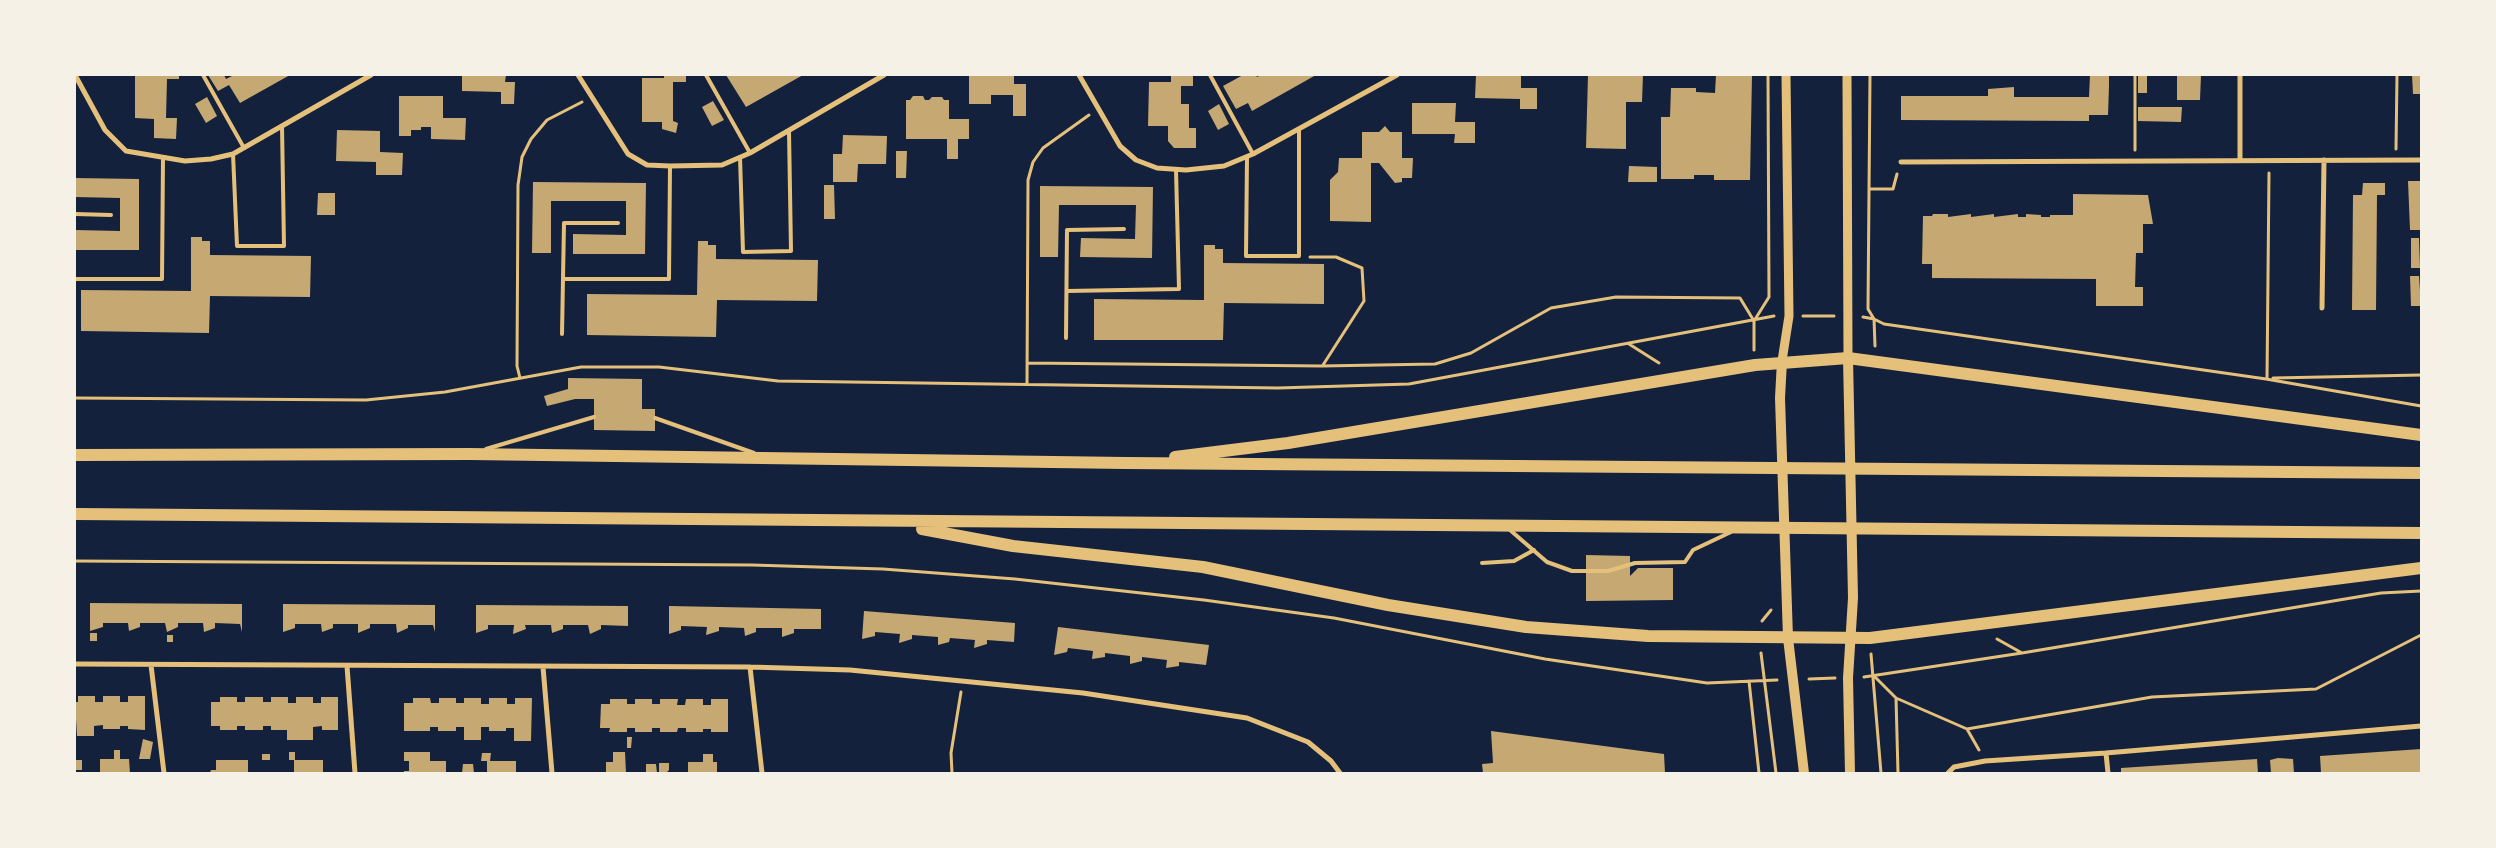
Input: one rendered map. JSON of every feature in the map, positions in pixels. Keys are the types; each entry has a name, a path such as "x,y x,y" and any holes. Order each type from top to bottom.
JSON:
{"main road":[{"path":"1848,358 1853,598 1848,678 1850,773"},
{"path":"1126,463 1288,443 1782,361 1848,358 2421,435"},
{"path":"1782,361 1780,398 1788,638 1804,773"},
{"path":"75,455 470,454 1126,463 2421,473"},
{"path":"75,514 2421,533"},
{"path":"891,522 1013,546 1204,567 1388,604 1526,627 1648,636 1851,639 1879,637 2421,568"}],"street":[{"path":"75,75 105,130 126,151 185,161 211,159 233,154 371,75"},
{"path":"578,75 628,154 647,165 670,166 722,165 750,153 884,75"},
{"path":"1079,75 1120,146 1136,160 1157,168 1176,170 1224,166 1247,157 1397,75"},
{"path":"1782,361 1789,316 1786,75"},
{"path":"1847,75 1848,358"},
{"path":"2240,75 2240,160"},
{"path":"2322,308 2324,160"},
{"path":"1901,162 2421,160"},
{"path":"75,664 750,667 850,670 1083,693 1247,718 1308,742 1332,761 1340,773"},
{"path":"151,665 164,773"},
{"path":"347,666 355,773"},
{"path":"542,667 552,773"},
{"path":"750,667 762,773"},
{"path":"1948,773 1954,767 1985,761 2106,753 2421,726"},
{"path":"2106,753 2108,773"}],"lane":[{"path":"203,75 244,148"},
{"path":"706,75 750,153"},
{"path":"1210,75 1253,154"},
{"path":"233,154 236,246 284,246 282,126"},
{"path":"1247,157 1246,256 1299,256 1299,129"},
{"path":"740,157 743,252 791,251 789,131"},
{"path":"75,279 162,279 163,158"},
{"path":"563,279 669,279 670,166"},
{"path":"1067,291 1179,289 1176,170"},
{"path":"75,214 111,214"},
{"path":"562,334 564,223 618,223"},
{"path":"1066,338 1067,230 1124,229"},
{"path":"470,454 594,417"},
{"path":"655,418 768,458"},
{"path":"1507,527 1547,562 1572,571 1608,571 1635,563 1685,562 1693,550 1715,538 1743,528"},
{"path":"1482,563 1514,562 1534,550"}],"path":[{"path":"1754,321 1769,297 1768,75"},
{"path":"1870,75 1868,309 1874,319 1876,362"},
{"path":"2134,161 2135,75"},
{"path":"2396,160 2397,75"},
{"path":"520,378 517,366 518,185 522,157 531,139 547,120 591,98"},
{"path":"1027,384 1028,180 1033,162 1043,148 1097,109"},
{"path":"2266,379 2270,160"},
{"path":"1869,190 1893,189"},
{"path":"1299,256 1336,257 1362,268 1364,301 1322,366"},
{"path":"1027,363 1322,366 1435,364 1471,354 1551,308 1616,297 1740,298 1754,321"},
{"path":"75,398 366,400 446,392 581,367 659,367 778,381 1278,388 1409,384 1754,321 1766,316 1789,316"},
{"path":"1874,319 1884,324 2266,379 2421,406"},
{"path":"1629,344 1681,377"},
{"path":"2266,379 2421,375"},
{"path":"75,561 752,564 883,569 1015,579 1204,600 1334,618 1564,662 1707,682 1764,680 1776,773"},
{"path":"1792,680 1874,676 2381,593 2421,591"},
{"path":"1874,676 1896,698 1968,729 2152,697 2316,689 2421,635"},
{"path":"1874,676 1881,773"},
{"path":"952,773 951,754 962,681"},
{"path":"1749,681 1759,773"},
{"path":"1896,698 1898,773"},
{"path":"1968,729 1985,761"}],"building":[{"path":"135,75 179,75 179,79 167,79 166,118 177,118 176,139 154,138 154,119 135,118"},
{"path":"208,75 224,75 226,79 234,75 290,75 240,103 229,85 218,91"},
{"path":"462,75 506,75 505,82 515,82 514,104 501,104 501,92 462,91"},
{"path":"664,75 686,75 686,82 673,82 673,121 678,123 676,133 662,129 662,122 642,122 642,78 664,78"},
{"path":"726,75 803,75 746,107"},
{"path":"969,75 1014,75 1014,84 1026,84 1026,116 1013,116 1013,95 991,95 991,104 969,104"},
{"path":"1171,75 1193,75 1193,86 1181,86 1181,104 1189,104 1189,128 1196,128 1196,148 1174,148 1168,141 1168,126 1148,126 1149,82 1171,82"},
{"path":"1243,75 1256,75 1257,77 1261,75 1316,75 1252,111 1248,103 1236,109 1223,86"},
{"path":"1476,75 1521,75 1521,88 1537,88 1537,109 1520,109 1520,99 1475,98"},
{"path":"1588,75 1643,75 1642,102 1626,102 1626,149 1586,148"},
{"path":"1716,75 1752,75 1750,180 1714,180 1714,175 1694,175 1694,179 1661,179 1661,117 1670,117 1671,88 1696,88 1696,92 1715,93"},
{"path":"2090,75 2109,75 2109,87 2108,115 2089,115 2089,121 1901,120 1901,96 1988,96 1988,89 2014,87 2014,97 2089,97"},
{"path":"2138,75 2147,75 2147,93 2138,93"},
{"path":"2177,75 2201,75 2200,100 2177,100"},
{"path":"2412,75 2421,75 2421,94 2413,94"},
{"path":"399,96 443,96 443,118 466,118 465,140 431,139 431,127 411,130 411,136 399,136"},
{"path":"913,96 923,96 925,100 929,100 932,97 942,97 944,100 949,100 949,119 969,119 969,139 958,139 958,159 947,159 947,139 906,139 906,100 910,100"},
{"path":"207,97 217,116 206,123 195,104"},
{"path":"713,101 724,120 712,126 702,107"},
{"path":"1412,103 1456,103 1455,122 1475,122 1475,143 1454,143 1455,134 1412,134"},
{"path":"1219,104 1229,124 1218,130 1208,111"},
{"path":"2138,107 2182,107 2181,122 2138,121"},
{"path":"1385,126 1390,132 1402,132 1402,158 1413,158 1412,178 1402,178 1402,182 1395,183 1379,163 1371,163 1371,222 1330,221 1330,180 1338,172 1339,158 1362,158 1362,132 1379,132"},
{"path":"337,130 380,131 380,152 403,153 402,175 376,175 376,162 336,161"},
{"path":"843,135 887,136 886,164 858,164 857,182 833,182 833,154 842,154"},
{"path":"896,151 907,151 906,178 896,178"},
{"path":"1629,166 1657,167 1657,182 1628,182"},
{"path":"75,178 139,179 139,250 75,250 75,230 120,231 120,198 75,197"},
{"path":"2408,181 2420,181 2420,230 2410,230"},
{"path":"533,182 646,183 645,254 573,254 573,234 626,235 626,201 551,201 551,253 532,253"},
{"path":"2363,183 2385,183 2385,195 2377,195 2376,310 2352,310 2353,195 2362,195"},
{"path":"824,185 834,185 835,219 824,219"},
{"path":"1040,186 1153,187 1152,258 1080,257 1081,238 1135,239 1136,205 1059,205 1058,257 1040,257"},
{"path":"318,193 335,193 335,215 317,215"},
{"path":"2073,194 2148,195 2153,224 2143,224 2143,253 2136,253 2135,287 2143,287 2143,306 2096,306 2096,279 1932,278 1932,264 1922,264 1923,216 1932,216 1933,214 1948,214 1948,217 1971,214 1971,217 1994,214 1994,217 2018,214 2018,217 2026,217 2026,214 2041,215 2041,217 2073,215"},
{"path":"191,237 202,237 202,241 210,241 210,255 311,256 310,297 210,296 209,333 81,331 81,290 191,291"},
{"path":"2411,238 2419,238 2420,268 2411,268"},
{"path":"698,241 708,241 708,245 716,245 716,259 818,260 817,301 717,300 716,337 587,335 587,294 697,295"},
{"path":"1204,245 1215,245 1215,249 1223,249 1223,263 1324,264 1324,304 1224,303 1223,340 1094,340 1094,299 1204,300"},
{"path":"2410,276 2419,276 2421,306 2411,306"},
{"path":"568,378 642,379 642,409 655,409 655,431 594,430 594,399 575,399 547,406 544,396 568,389"},
{"path":"1586,555 1630,556 1630,576 1638,568 1673,568 1673,600 1586,601"},
{"path":"90,603 242,604 242,632 240,624 215,623 215,628 204,632 203,623 178,623 178,627 167,632 165,623 140,623 140,627 129,631 128,623 103,623 103,627 90,631"},
{"path":"283,604 435,605 435,632 433,625 408,625 408,628 397,633 396,624 370,624 370,628 358,633 358,624 333,624 333,628 322,632 321,624 295,624 295,628 283,632"},
{"path":"476,605 628,606 628,626 601,625 601,629 590,634 588,625 563,625 563,629 552,633 551,625 525,625 526,629 513,634 514,625 488,625 488,629 476,633"},
{"path":"669,606 821,609 821,629 794,629 794,633 782,637 782,628 756,628 756,632 745,636 744,628 719,627 719,631 706,635 707,627 681,626 681,630 669,634"},
{"path":"864,611 1015,623 1014,642 987,640 987,644 974,648 975,640 950,638 949,642 938,645 938,637 912,635 912,639 899,643 900,634 875,632 875,636 862,639"},
{"path":"1058,627 1209,645 1206,665 1179,662 1179,666 1166,668 1167,660 1142,657 1142,661 1130,664 1130,656 1105,653 1105,657 1092,659 1093,651 1068,648 1067,652 1054,655"},
{"path":"90,633 97,633 97,641 90,641"},
{"path":"167,635 173,635 173,642 167,642"},
{"path":"78,696 95,696 95,702 103,702 103,696 120,696 120,702 128,702 128,696 145,696 145,730 128,729 128,726 120,726 120,729 103,729 103,725 94,726 94,736 77,736 75,702 78,702"},
{"path":"220,697 237,697 237,702 245,702 245,697 263,697 263,702 271,702 271,697 288,697 288,703 296,703 296,697 313,697 313,703 321,703 321,697 338,697 338,730 322,730 322,726 313,727 313,740 287,740 287,730 271,730 271,726 263,726 263,730 245,730 245,726 237,726 237,730 220,730 220,726 211,726 211,702 220,702"},
{"path":"413,698 430,698 431,703 439,703 439,698 456,698 456,703 464,703 464,698 481,698 481,704 489,704 489,698 507,698 507,704 515,704 515,698 532,698 531,741 514,741 514,728 506,728 506,731 489,731 489,727 481,727 481,740 464,740 464,727 456,727 456,731 438,731 438,727 430,727 430,731 404,731 404,703 413,703"},
{"path":"610,699 627,699 627,704 635,704 635,699 652,699 652,704 660,704 660,699 678,699 677,705 685,705 686,699 703,699 703,705 711,705 711,699 728,699 728,732 711,732 711,729 703,729 703,732 686,732 686,728 678,728 677,732 660,732 660,728 652,728 652,732 635,732 635,728 627,728 627,732 609,732 610,728 600,728 601,704 610,704"},
{"path":"1491,731 1664,754 1665,773 1483,773 1482,764 1493,763"},
{"path":"627,737 632,737 631,748 627,748"},
{"path":"143,739 153,742 150,759 139,759"},
{"path":"2421,749 2421,773 2321,773 2320,756"},
{"path":"114,750 120,750 120,759 129,759 130,773 100,773 100,759 114,759"},
{"path":"289,752 295,752 295,760 289,760"},
{"path":"404,752 430,752 430,761 446,761 446,772 404,773 404,771 409,771 409,761 404,761"},
{"path":"613,752 625,752 626,773 606,773 606,762 613,762"},
{"path":"482,753 491,753 490,761 516,761 516,773 487,773 487,761 481,761"},
{"path":"262,754 270,754 270,760 262,760"},
{"path":"703,754 713,754 713,762 717,762 717,773 688,773 688,762 703,762"},
{"path":"2278,758 2293,759 2294,773 2271,773 2270,760"},
{"path":"2257,759 2258,773 2121,773 2121,768"},
{"path":"76,760 82,760 82,770 76,770"},
{"path":"216,760 248,760 248,773 210,773 211,770 216,770"},
{"path":"294,760 323,760 323,773 294,773"},
{"path":"659,763 669,763 669,770 666,773 659,773"},
{"path":"463,764 473,764 474,773 462,773"},
{"path":"646,764 656,764 657,773 646,773"}]}
